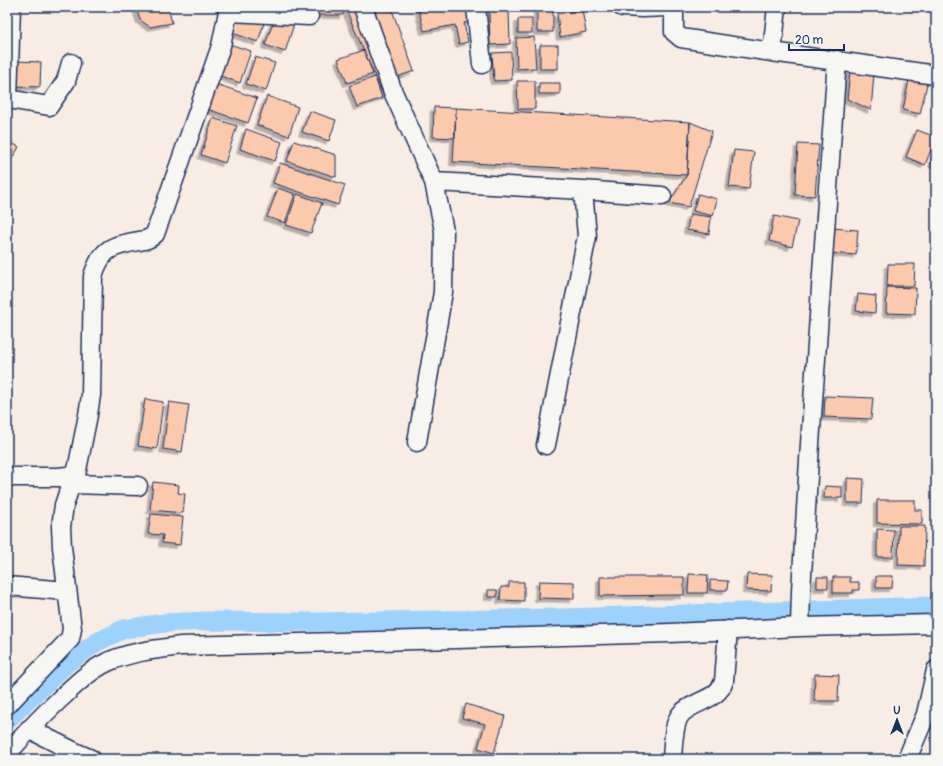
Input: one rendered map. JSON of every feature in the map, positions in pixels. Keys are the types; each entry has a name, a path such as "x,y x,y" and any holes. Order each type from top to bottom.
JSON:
{"street":[{"path":"11,7 8,99 49,106 66,80 71,63"},
{"path":"363,7 393,92 434,182 444,231 443,292 417,442"},
{"path":"476,7 482,64"},
{"path":"622,7 668,7"},
{"path":"674,7 674,32 681,38 936,75"},
{"path":"772,52 777,7"},
{"path":"7,705 70,639 72,629 62,547 61,526 64,505 74,480 88,415 90,395 93,276 100,257 107,251 122,244 147,240 155,234 221,46 229,9 309,16"},
{"path":"800,622 810,444 837,60"},
{"path":"434,182 662,196"},
{"path":"546,445 587,236 583,190"},
{"path":"7,477 58,477 138,486"},
{"path":"7,586 67,591"},
{"path":"7,754 29,729 93,670 113,659 146,651 181,646 728,630 800,622 936,624"},
{"path":"672,759 676,725 680,715 689,708 716,694 722,687 724,681 728,630"},
{"path":"907,759 926,714 936,670"},
{"path":"29,729 91,759"}],"building":[{"path":"136,7 168,7 172,23 150,27 140,20"},
{"path":"314,7 343,7 343,15 314,15"},
{"path":"347,7 360,7 390,95 384,97 347,12"},
{"path":"372,7 391,7 414,71 397,77"},
{"path":"418,7 470,7 473,21 464,23 468,42 459,44 455,25 424,31"},
{"path":"537,8 553,8 553,32 537,32"},
{"path":"509,9 510,44 490,45 489,10"},
{"path":"582,10 586,32 560,37 557,14"},
{"path":"236,14 264,23 258,42 230,32"},
{"path":"275,17 294,24 285,52 265,45"},
{"path":"518,19 532,19 532,33 518,33"},
{"path":"534,37 536,68 517,69 516,38"},
{"path":"229,44 251,51 240,83 218,75"},
{"path":"540,45 558,45 558,69 540,69"},
{"path":"364,50 373,74 347,83 338,59"},
{"path":"511,52 512,80 494,81 492,53"},
{"path":"255,57 275,63 266,91 246,84"},
{"path":"15,61 41,62 40,87 14,86"},
{"path":"850,71 874,74 871,110 847,99"},
{"path":"375,77 382,98 357,107 349,86"},
{"path":"909,80 927,84 920,114 903,110"},
{"path":"517,81 535,81 535,109 518,109"},
{"path":"539,83 560,83 560,94 539,94"},
{"path":"216,84 257,98 248,123 207,109"},
{"path":"267,96 298,107 289,136 257,125"},
{"path":"434,107 456,108 455,138 433,137"},
{"path":"456,108 690,122 687,175 453,162"},
{"path":"310,111 336,120 329,141 302,132"},
{"path":"213,118 237,126 225,163 201,155"},
{"path":"690,122 712,131 689,207 669,203 687,175"},
{"path":"246,129 282,142 275,161 240,149"},
{"path":"917,130 936,137 925,165 906,157"},
{"path":"7,140 19,147 7,167"},
{"path":"294,141 336,155 336,177 287,161"},
{"path":"798,144 819,145 815,196 795,195"},
{"path":"936,148 936,165 932,164"},
{"path":"734,150 754,152 749,189 729,187"},
{"path":"280,163 345,185 338,205 273,183"},
{"path":"278,188 295,194 285,223 267,217"},
{"path":"297,194 322,203 311,233 286,225"},
{"path":"698,194 717,199 713,216 693,211"},
{"path":"690,214 711,217 709,234 687,230"},
{"path":"774,216 798,221 792,247 769,241"},
{"path":"832,228 858,230 856,255 830,253"},
{"path":"888,264 915,264 914,286 887,286"},
{"path":"887,287 916,288 915,314 886,313"},
{"path":"858,294 876,296 875,313 856,311"},
{"path":"825,396 873,398 871,419 824,417"},
{"path":"145,399 163,402 157,449 138,446"},
{"path":"169,402 189,405 182,452 163,449"},
{"path":"847,478 864,479 863,503 847,503"},
{"path":"153,482 179,485 178,493 185,494 183,513 150,510"},
{"path":"825,486 842,487 842,498 824,498"},
{"path":"877,500 915,500 915,510 922,510 922,524 877,523"},
{"path":"151,514 183,517 180,545 162,543 163,535 148,534"},
{"path":"899,526 925,526 924,566 898,565"},
{"path":"877,529 894,530 893,557 877,557"},
{"path":"689,574 708,575 707,593 688,593"},
{"path":"747,574 772,575 771,591 746,590"},
{"path":"876,576 893,576 892,588 876,588"},
{"path":"600,577 684,577 684,595 600,596"},
{"path":"817,577 828,577 828,588 817,588"},
{"path":"833,577 850,577 850,582 859,582 859,590 853,590 853,593 833,593"},
{"path":"710,580 728,581 727,590 710,590"},
{"path":"539,581 574,582 574,599 538,598"},
{"path":"509,582 524,582 524,601 500,600 501,587 509,587"},
{"path":"488,590 497,590 497,597 488,597"},
{"path":"815,674 839,675 838,701 814,701"},
{"path":"466,704 505,716 494,753 478,748 485,724 462,718"}],"waterway":[{"path":"7,720 67,663 97,642 124,629 164,623 208,621 316,622 562,618 936,606"}]}
